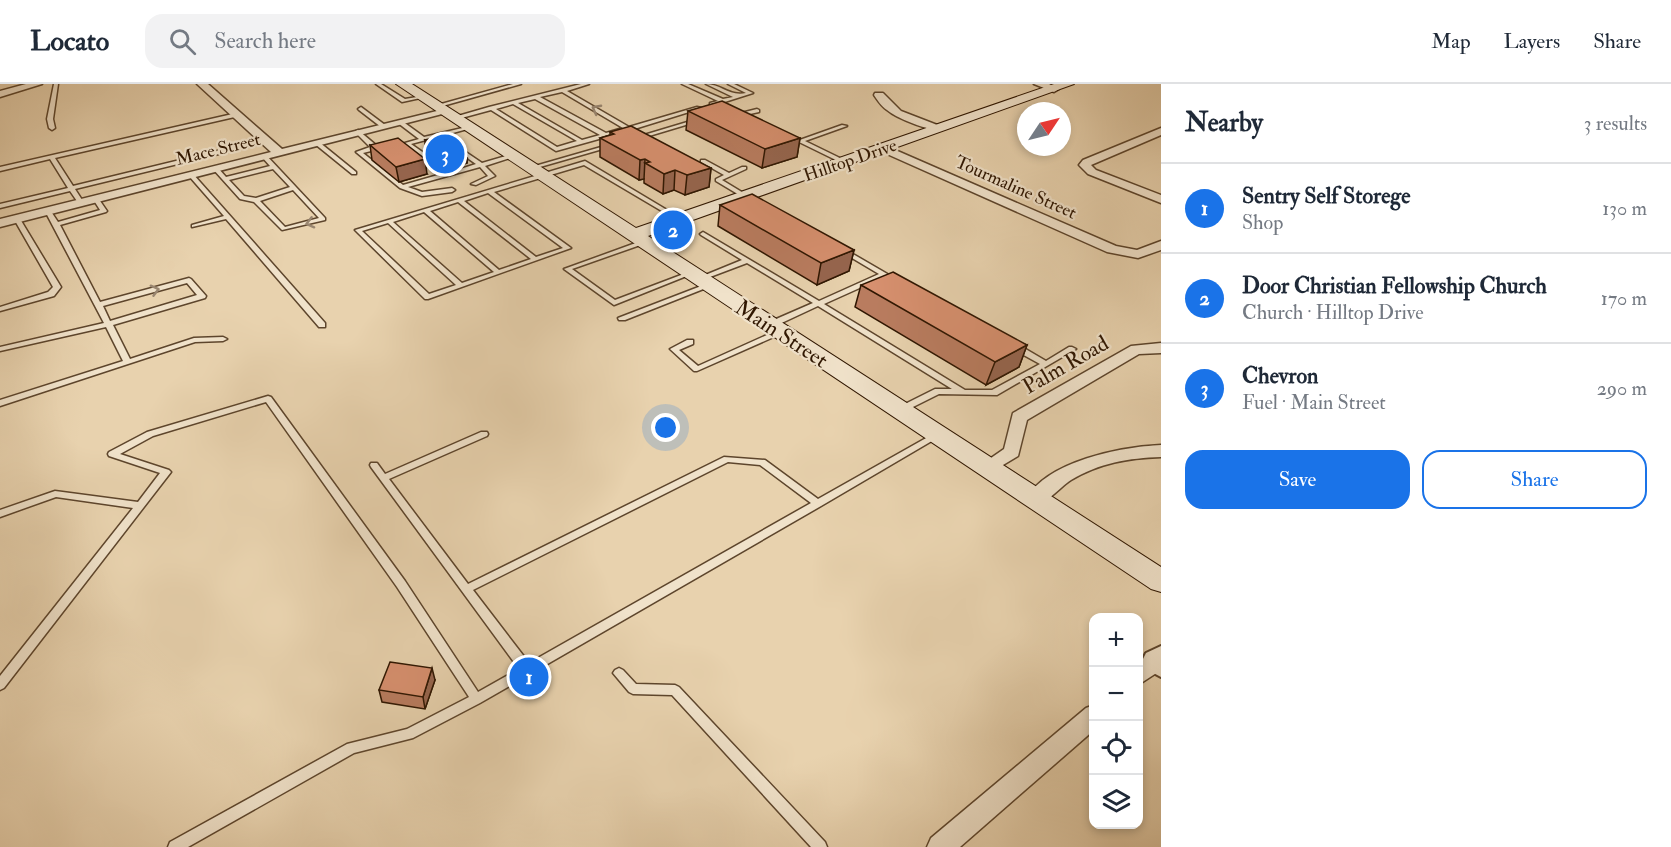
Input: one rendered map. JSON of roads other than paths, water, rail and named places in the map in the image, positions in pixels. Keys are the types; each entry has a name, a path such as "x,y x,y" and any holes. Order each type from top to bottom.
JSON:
{"main road":[{"name":"Hilltop Drive","path":"638,239 679,219 750,199 844,162 1054,86"},
{"name":"Main Street","path":"408,91 469,127 1161,581"}],"street":[{"path":"0,94 37,84"},
{"path":"202,84 279,153"},
{"path":"879,95 884,104 895,111 940,129"},
{"name":"Mace Street","path":"0,223 357,132 445,112"},
{"path":"1161,131 1087,162 1086,165 1092,172 1161,199"},
{"name":"Tourmaline Street","path":"882,148 1112,249 1138,254 1161,245"},
{"name":"Palm Road","path":"987,467 1012,452 1019,417 1136,349 1161,348"},
{"path":"1035,499 1054,481 1102,457 1128,452 1161,451"},
{"path":"940,847 1089,719"}],"lane":[{"path":"52,128 50,119 56,84"},
{"path":"378,84 408,91"},
{"path":"445,112 519,84"},
{"path":"445,112 491,108 587,84"},
{"path":"684,84 723,102"},
{"path":"708,84 738,97"},
{"path":"491,108 556,149 751,93 730,84"},
{"path":"563,90 629,129"},
{"path":"536,97 605,135"},
{"path":"514,103 582,142"},
{"path":"361,109 383,126"},
{"path":"732,114 757,111"},
{"path":"0,169 237,116"},
{"path":"629,140 705,118"},
{"path":"400,122 423,139"},
{"path":"844,126 800,141 844,162"},
{"path":"398,146 469,127"},
{"path":"357,132 379,151 388,149"},
{"path":"437,135 481,165 492,176 474,183"},
{"path":"0,206 266,141"},
{"path":"317,143 354,173"},
{"path":"489,191 568,248 428,297 358,230 489,191 618,143"},
{"path":"407,144 450,174"},
{"path":"375,147 359,152 402,187 422,194 452,190"},
{"path":"256,200 284,229 323,219 264,156"},
{"path":"402,187 513,156"},
{"path":"51,157 81,202"},
{"path":"703,161 729,175"},
{"path":"537,172 585,163 679,219"},
{"path":"225,178 274,167"},
{"path":"744,168 718,180 750,199"},
{"path":"216,169 242,198 256,200 294,188"},
{"path":"191,175 322,325"},
{"path":"56,224 104,211 96,199"},
{"path":"459,200 535,259"},
{"path":"424,210 498,272"},
{"path":"48,211 128,362"},
{"path":"194,226 228,217"},
{"path":"0,309 51,294 57,287 17,219"},
{"path":"389,220 461,285"},
{"path":"703,234 963,392"},
{"path":"638,239 567,268 614,303 700,279"},
{"path":"835,247 903,285"},
{"path":"622,318 700,279 747,260"},
{"path":"690,342 674,349 697,369 776,329 818,304 885,274"},
{"path":"0,349 109,324 202,296 189,280 99,305"},
{"path":"0,402 194,340 223,339"},
{"path":"1005,341 1046,364"},
{"path":"900,410 938,391 994,393 1072,349"},
{"path":"0,685 166,472 112,454 150,434 269,400 401,584 476,699"},
{"path":"384,478 484,434"},
{"path":"175,847 351,748 409,734 476,699 938,435"},
{"path":"467,589 727,459 762,462 818,504"},
{"path":"374,465 526,670"},
{"path":"0,514 55,494 140,506"},
{"path":"619,673 633,689 675,690 820,847"}],"place":[{"name":"Chevron","path":"445,154"},
{"name":"Door Christian Fellowship Church","path":"673,230"},
{"name":"Sentry Self Storege","path":"529,677"}]}
